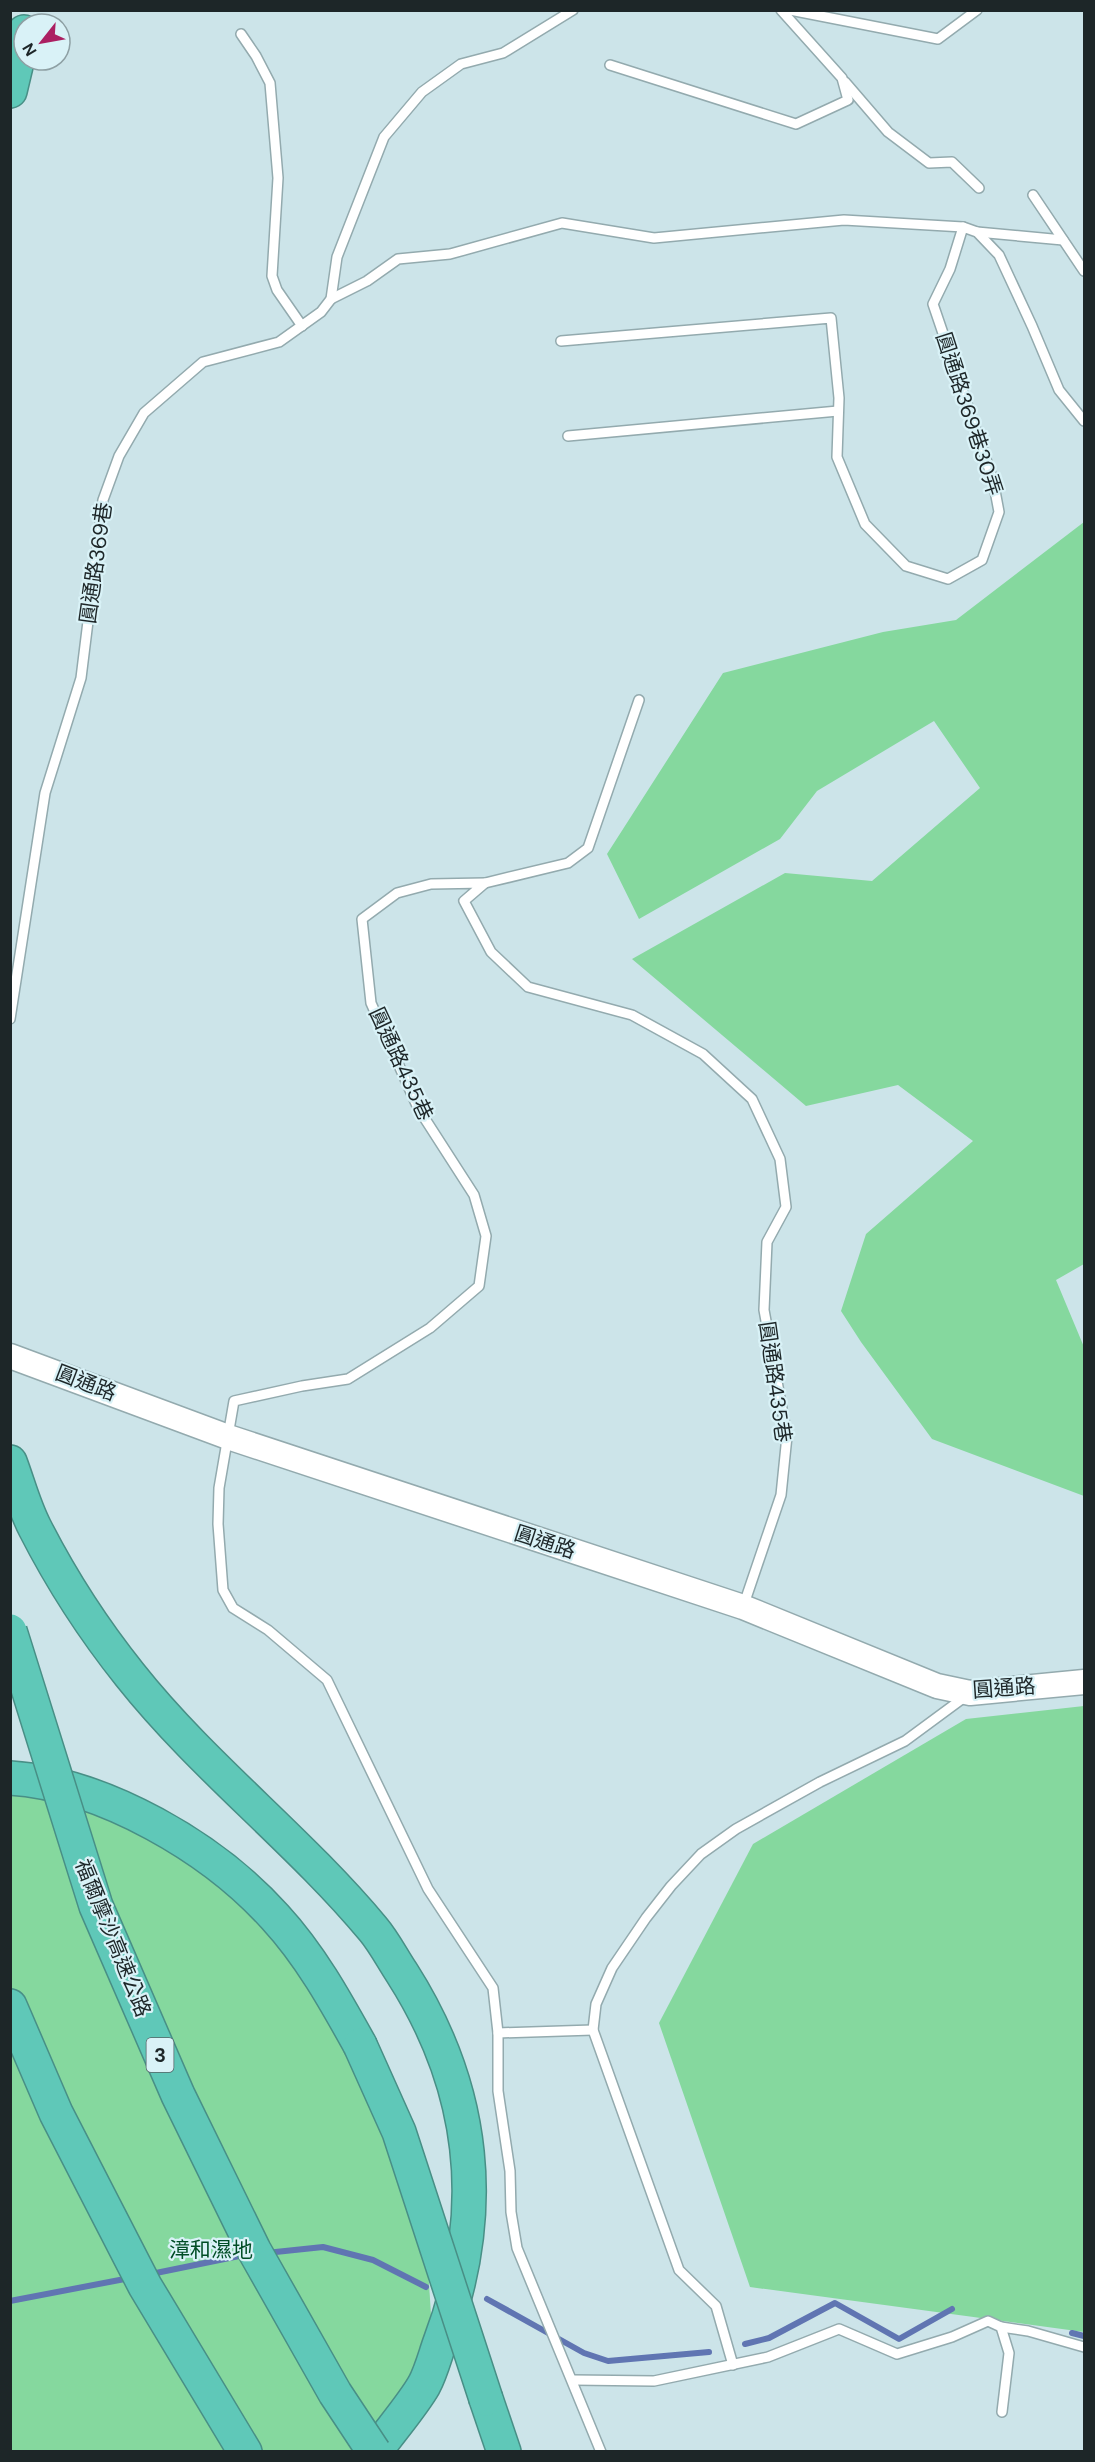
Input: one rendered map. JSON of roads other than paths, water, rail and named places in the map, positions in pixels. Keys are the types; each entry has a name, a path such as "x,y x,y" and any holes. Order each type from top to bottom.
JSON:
{"highway":[{"path":"10,91 15,72"},
{"path":"10,1462 34,1526 86,1614 130,1676 191,1742 341,1892 376,1932 417,1996 437,2036 458,2094 470,2169 466,2243 454,2306 423,2386 374,2451"},
{"name":"福爾摩沙高速公路","path":"10,1631 96,1906 178,2095 254,2250 335,2393 374,2451"},
{"path":"10,1778 34,1780 117,1806 152,1822 243,1885 275,1917 324,1981 360,2045 399,2132 504,2451"},
{"path":"10,2006 56,2114 145,2286 245,2451"}],"street":[{"name":"圓通路","path":"10,1356 228,1437 743,1607 937,1686 970,1693 1084,1682"}],"lane":[{"path":"332,299 337,257 384,137 422,92 461,63 503,53 573,10"},
{"path":"781,10 888,132 929,164 952,162 979,188"},
{"path":"790,10 938,39 977,10"},
{"path":"241,34 270,83 278,178 272,276 277,290 302,326"},
{"path":"610,65 796,124 848,100 842,78"},
{"path":"1033,195 1084,271"},
{"name":"圓通路369巷","path":"10,1019 45,794 81,678 103,500 119,456 144,413 203,362 279,342 321,312 332,299 367,281 398,259 450,255 562,223 654,238 844,220 963,227 977,232"},
{"name":"圓通路369巷30弄","path":"561,341 831,318 838,411 837,457 865,524 906,566 948,579 982,560 999,512 993,480 933,304 950,269 963,227"},
{"path":"977,232 1063,240"},
{"path":"977,232 999,255 1059,390 1084,421"},
{"path":"568,436 838,411"},
{"path":"485,884 568,862 588,848 639,700"},
{"name":"圓通路435巷","path":"228,1437 234,1401 302,1386 348,1379 430,1328 479,1286 486,1236 474,1195 418,1108 371,1003 362,919 397,893 431,884 485,884"},
{"name":"圓通路435巷","path":"485,884 464,901 491,952 528,987 632,1016 703,1054 752,1099 780,1159 786,1207 767,1242 764,1310 788,1436 781,1495 743,1607"},
{"path":"228,1437 219,1488 218,1524 223,1590 234,1608 268,1630 327,1680 428,1889 493,1988 498,2033 498,2091 510,2171 511,2212 517,2248 601,2451"},
{"path":"732,2362 716,2306 679,2270 593,2030 596,2004 612,1968 646,1918 671,1886 701,1854 755,1818 820,1782 905,1741 970,1693"},
{"path":"498,2033 593,2030"},
{"path":"573,2380 654,2381 732,2362 768,2358 839,2329 897,2354 952,2337 988,2321 1001,2327 1028,2331 1084,2348"},
{"path":"1001,2327 1009,2353 1002,2412"}],"waterway":[{"path":"266,2253 323,2247 373,2260 426,2287"},
{"path":"151,2274 244,2255"},
{"path":"10,2301 130,2278"},
{"path":"487,2299 584,2353 608,2361 709,2352"},
{"path":"745,2344 769,2338 835,2303 899,2339 952,2309"},
{"path":"1072,2333 1084,2336"}],"park label":[{"name":"漳和濕地","path":"211,2250"}]}
